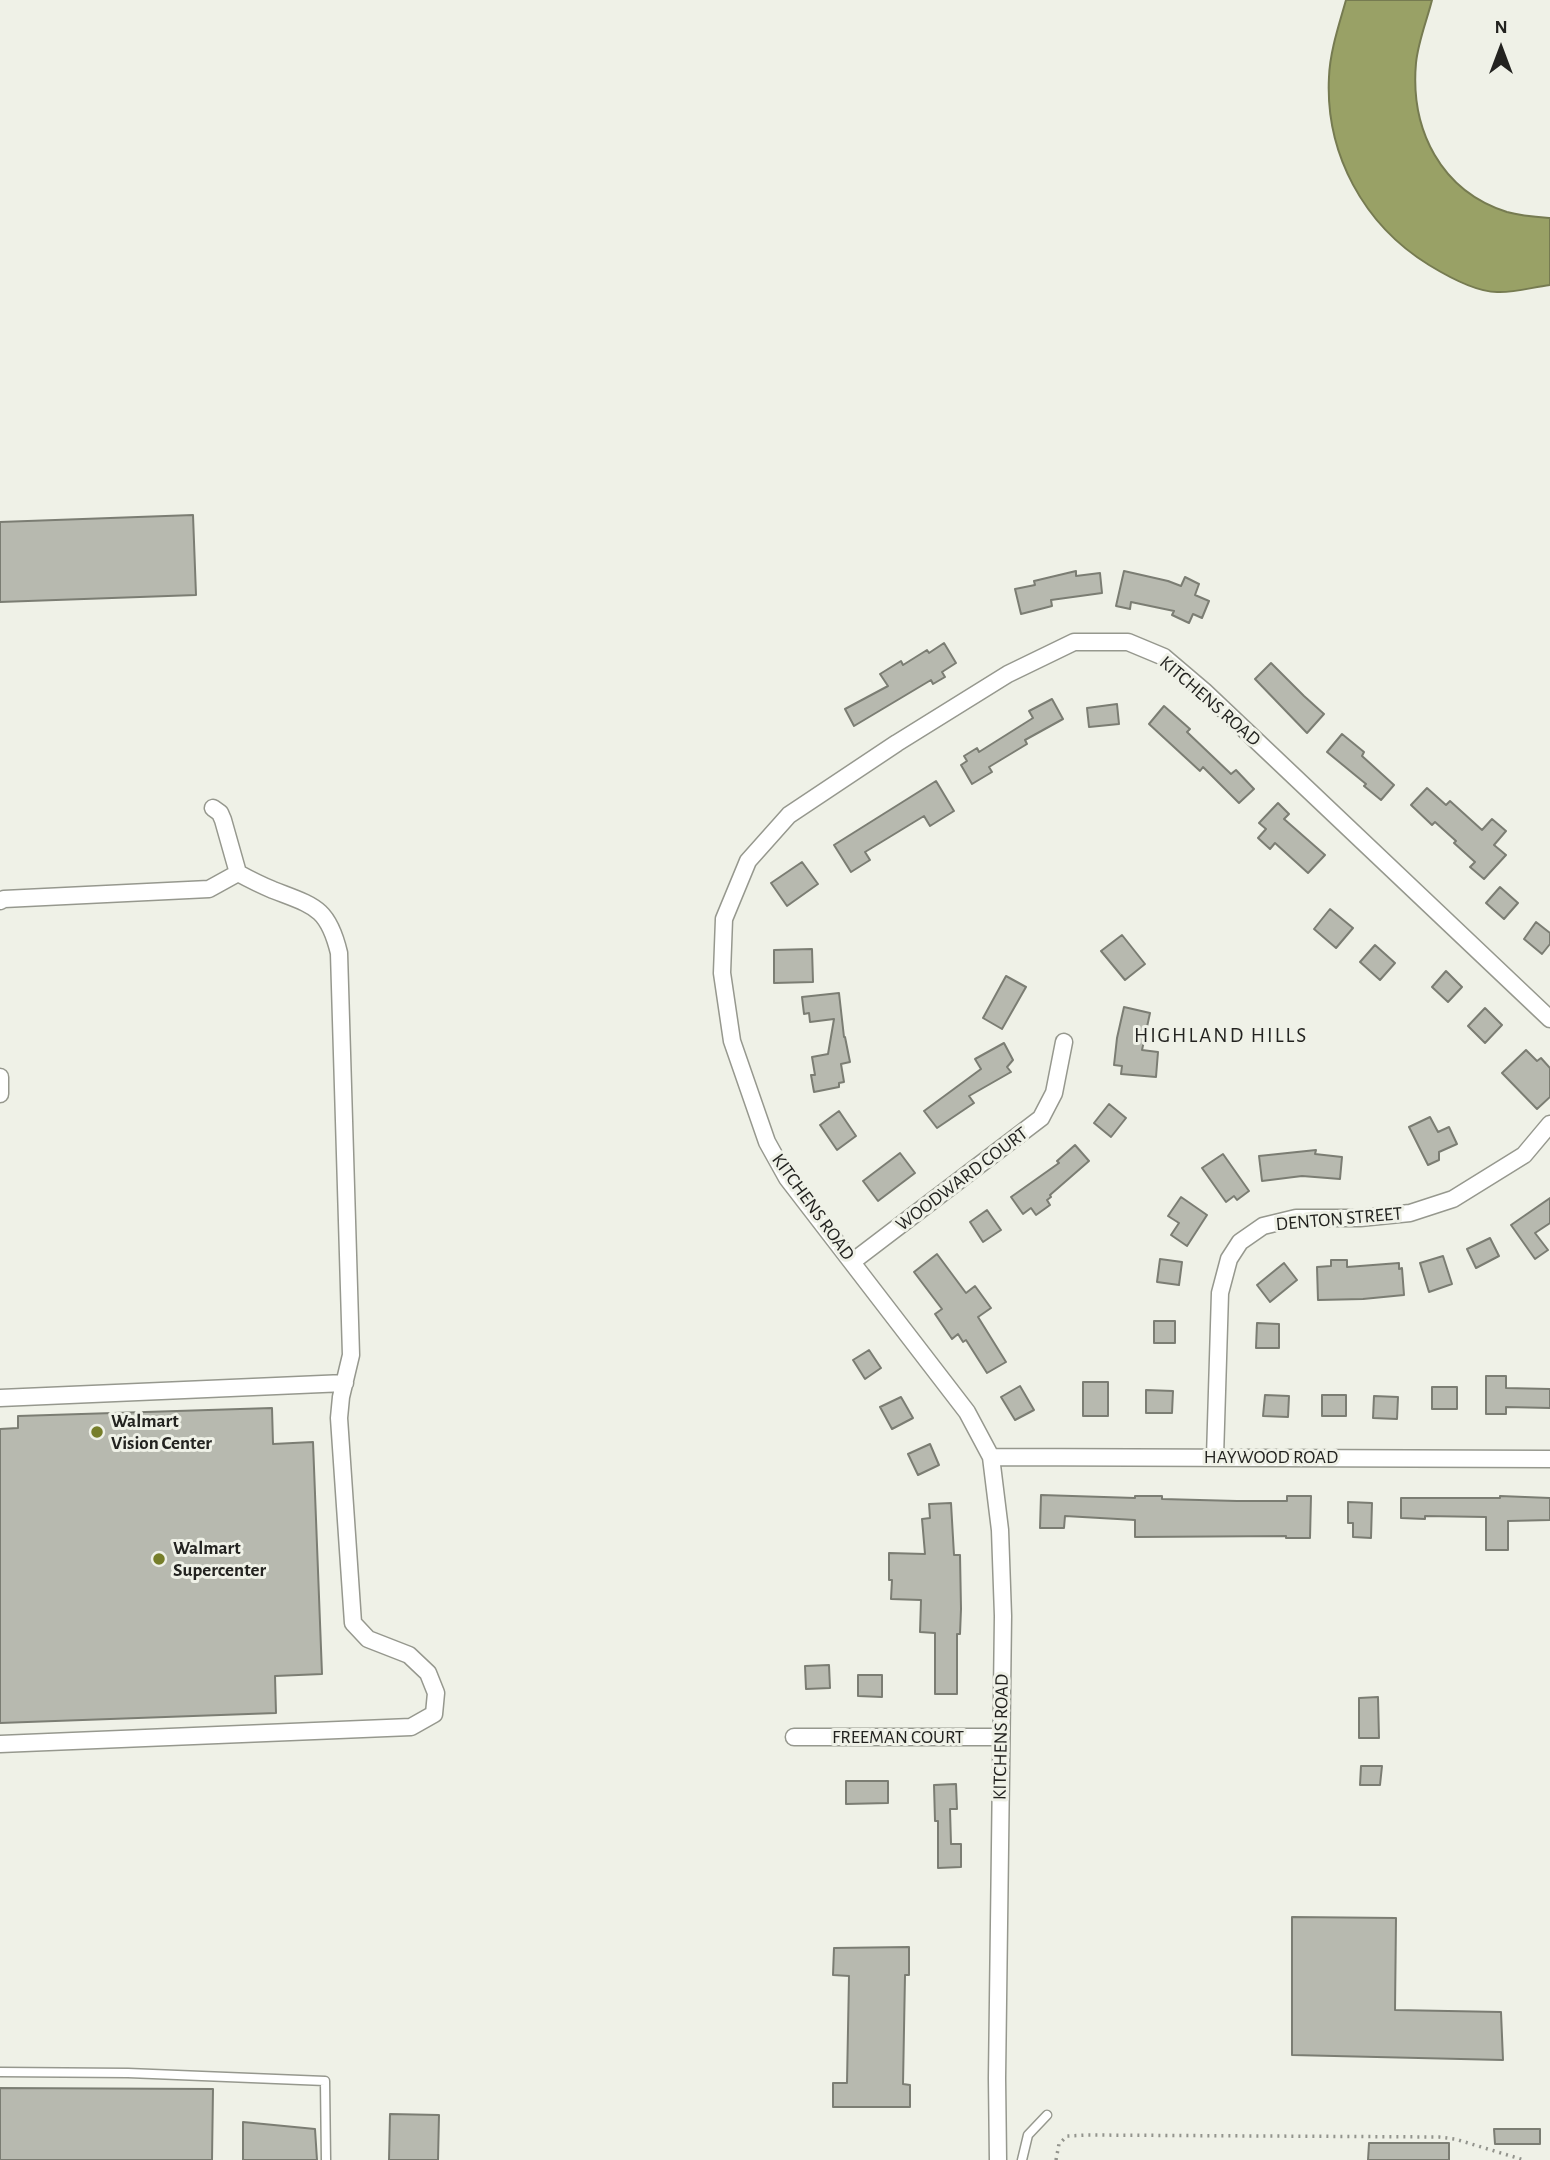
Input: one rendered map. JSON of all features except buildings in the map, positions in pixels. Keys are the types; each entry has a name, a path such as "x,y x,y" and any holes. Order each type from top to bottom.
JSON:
{"street":[{"name":"KITCHENS ROAD","path":"998,2160 1003,1616 1000,1530 991,1457 967,1412 787,1178 767,1142 732,1041 722,973 724,919 748,861 789,815 1008,674 1074,642 1128,642 1164,657 1204,691 1550,1019"},
{"path":"0,1744 411,1727 434,1714 436,1693 428,1673 409,1655 368,1639 354,1623 340,1418 341,1397 351,1355 339,953 334,932 323,915 306,902 270,889 238,873 223,820 220,813 213,808"},
{"path":"0,901 209,889 238,873"},
{"name":"WOODWARD COURT","path":"852,1262 1041,1118 1054,1093 1064,1042"},
{"path":"0,1077 0,1094"},
{"name":"DENTON STREET","path":"1215,1457 1220,1293 1229,1259 1240,1242 1263,1226 1296,1218 1360,1218 1410,1213 1453,1199 1524,1155 1550,1124"},
{"path":"0,1398 345,1383"},
{"name":"HAYWOOD ROAD","path":"991,1457 1550,1459"},
{"name":"FREEMAN COURT","path":"794,1737 1001,1737"}],"lane":[{"path":"0,2072 128,2073 325,2081 326,2160"},
{"path":"1022,2160 1028,2135 1047,2115"}],"path":[{"path":"1056,2160 1059,2144 1067,2136 1088,2135 1439,2137 1455,2139 1524,2160"}],"shaded area":[{"path":"1346,0 1432,0 1416,63 1418,112 1425,134 1434,155 1464,189 1507,212 1550,218 1550,285 1497,292 1462,283 1406,249 1385,230 1368,208 1353,185 1342,160 1329,106 1331,58"}],"place":[{"name":"Walmart Vision Center","path":"97,1432"},
{"name":"Walmart Supercenter","path":"159,1559"}],"district":[{"name":"HIGHLAND HILLS","path":"1221,1036"}]}
